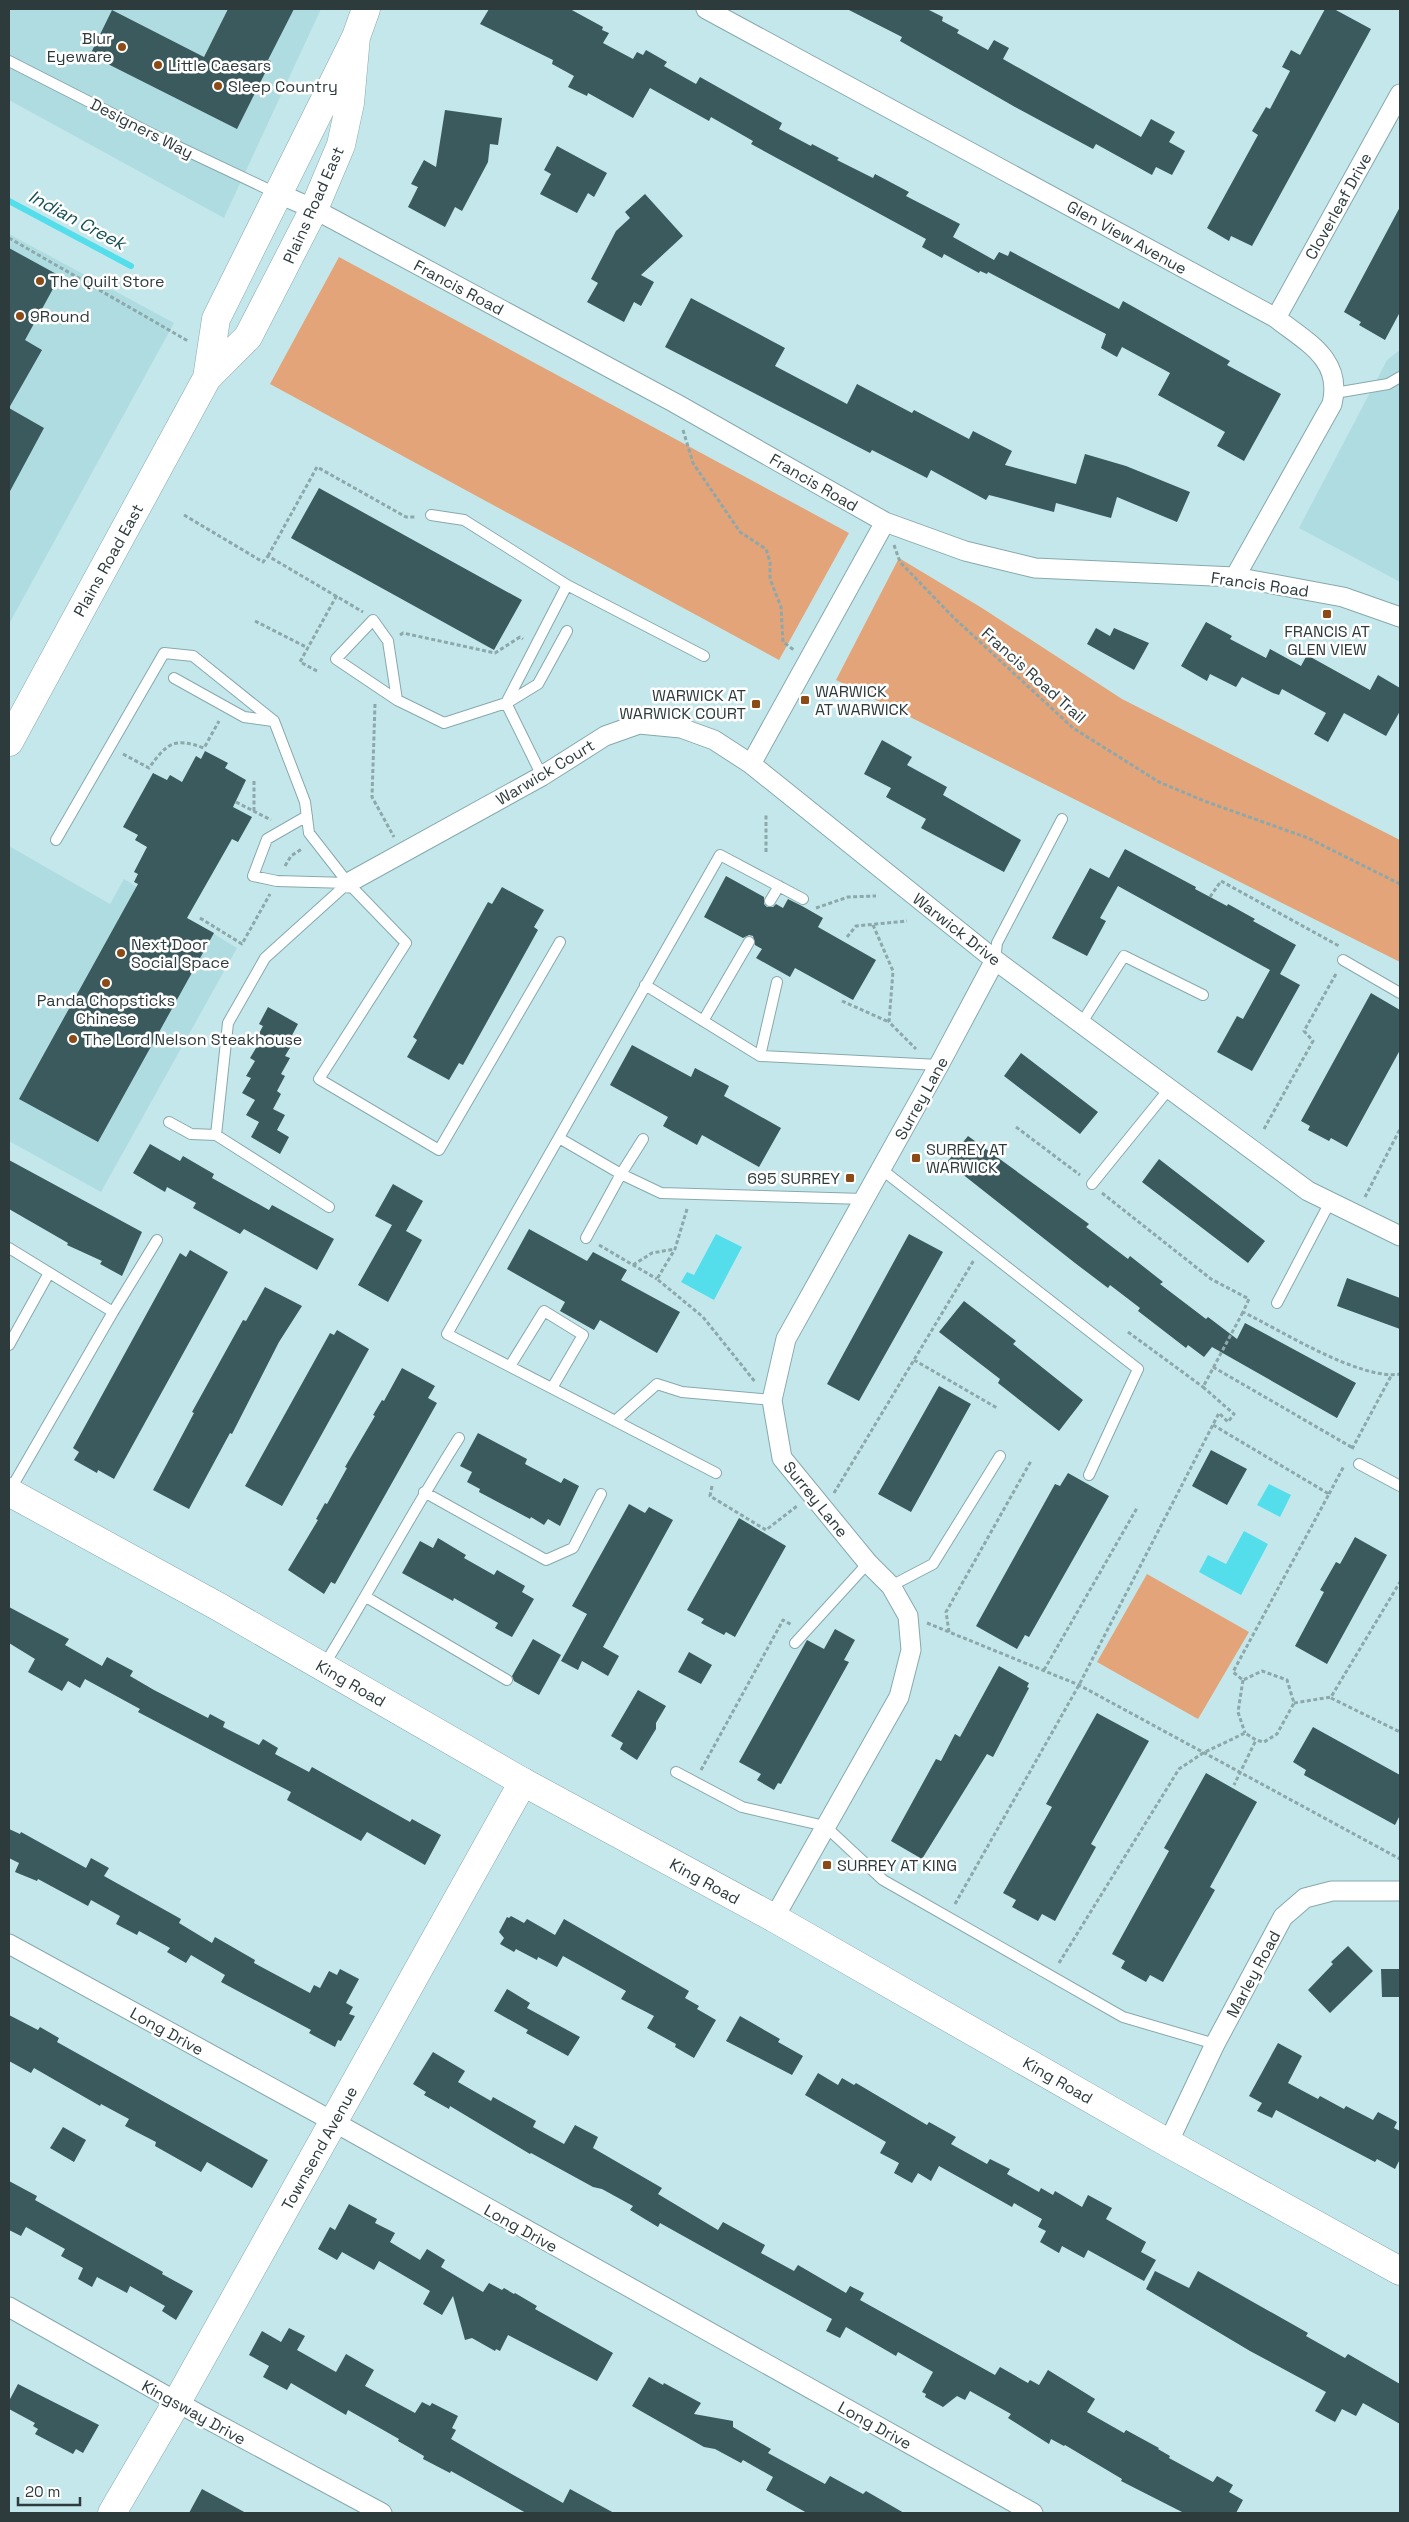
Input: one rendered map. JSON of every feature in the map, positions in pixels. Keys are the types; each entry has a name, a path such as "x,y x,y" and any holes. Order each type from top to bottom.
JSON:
{"main road":[{"name":"Plains Road East","path":"9,742 209,365 216,319 356,37 366,9"},
{"name":"Plains Road East","path":"209,365 248,337 314,209 341,145 350,103 356,37"},
{"name":"King Road","path":"9,1492 323,1667 523,1782 774,1918 1168,2143 1400,2272"},
{"name":"Townsend Avenue","path":"112,2513 177,2402 523,1782"}],"street":[{"name":"Glen View Avenue","path":"706,9 1276,318 1320,352 1332,370 1334,393 1326,418 1235,577"},
{"name":"Cloverleaf Drive","path":"1276,318 1400,94"},
{"name":"Francis Road","path":"277,193 314,209 675,403 885,522 965,551 1035,568 1235,577 1343,597 1400,617"},
{"path":"751,764 885,522"},
{"name":"Warwick Court","path":"348,883 542,776 604,736 639,724 681,728 714,740 751,764"},
{"name":"Warwick Drive","path":"751,764 995,960 1308,1191 1400,1236"},
{"name":"Surrey Lane","path":"774,1918 824,1826 899,1697 911,1650 908,1616 891,1586 868,1563 782,1458 772,1400 786,1339 939,1065 995,960"},
{"name":"Marley Road","path":"1168,2143 1216,2044 1283,1917 1305,1898 1332,1891 1400,1892"},
{"name":"Long Drive","path":"9,1944 334,2122 1033,2513"},
{"name":"Kingsway Drive","path":"9,2307 177,2402 382,2513"}],"lane":[{"name":"Designers Way","path":"9,60 166,141 277,193"},
{"path":"1334,393 1388,384 1400,377"},
{"path":"434,516 464,520 567,585 704,656"},
{"path":"506,703 567,585"},
{"path":"397,700 388,641 373,620 336,659 397,700 444,723 506,703 538,684 567,631"},
{"path":"56,840 164,653 193,656 274,721 305,802 309,832 348,883 406,943 319,1078 439,1150 560,942"},
{"path":"174,678 244,717 274,721"},
{"path":"506,703 542,776"},
{"path":"307,816 267,839 253,876 277,881 348,883"},
{"path":"995,960 997,943 1062,819"},
{"path":"716,1473 447,1334 720,855 803,899"},
{"path":"216,1135 228,1023 266,958 348,883"},
{"path":"770,901 779,886"},
{"path":"703,1021 749,942"},
{"path":"1081,1024 1124,956 1203,995"},
{"path":"1343,960 1400,992"},
{"path":"760,1056 777,982"},
{"path":"645,985 760,1056 939,1065"},
{"path":"1092,1184 1169,1089"},
{"path":"169,1122 191,1134 216,1135 329,1207"},
{"path":"559,1138 621,1174 661,1193 864,1199"},
{"path":"586,1238 621,1174 643,1139"},
{"path":"881,1169 1138,1369 1089,1475"},
{"path":"1277,1303 1330,1202"},
{"path":"9,1492 157,1240"},
{"path":"9,1248 113,1312"},
{"path":"9,1345 49,1273"},
{"path":"510,1366 544,1312 583,1335 552,1388"},
{"path":"615,1421 657,1384 682,1392 772,1400"},
{"path":"323,1667 366,1597 424,1492 459,1438"},
{"path":"891,1586 933,1564 1000,1456"},
{"path":"1360,1464 1400,1486"},
{"path":"424,1492 546,1560 573,1548 601,1494"},
{"path":"795,1643 868,1563"},
{"path":"366,1597 507,1680"},
{"path":"676,1772 742,1807 824,1826 883,1880 1122,2017 1216,2044"}],"path":[{"path":"9,238 209,365"},
{"path":"675,403 694,464 740,532 766,549 770,562 770,579 781,607 783,642 808,660"},
{"path":"184,515 263,562 317,467 406,517 434,516"},
{"name":"Francis Road Trail","path":"885,522 900,562 990,654 1073,728 1159,782 1206,802 1308,838 1400,884"},
{"path":"268,556 357,607 373,620"},
{"path":"317,671 300,662 337,595"},
{"path":"255,621 308,648"},
{"path":"388,641 403,633 495,653 520,637 535,647"},
{"path":"376,686 372,798 403,853"},
{"path":"110,747 149,768 160,752 172,743 186,742 204,748 227,707"},
{"path":"254,781 254,811"},
{"path":"236,802 285,828"},
{"path":"766,813 766,852"},
{"path":"200,918 242,944 291,856 315,839"},
{"path":"1210,897 1221,881 1340,947 1343,960 1304,1031 1312,1041 1264,1129"},
{"path":"816,908 848,897 876,896"},
{"path":"847,937 856,926 907,920"},
{"path":"873,925 893,971 889,1022"},
{"path":"842,1001 889,1022 916,1049"},
{"path":"1016,1127 1092,1184 1212,1279 1249,1299 1202,1386"},
{"path":"1356,1215 1400,1129"},
{"path":"657,1279 675,1249 692,1194"},
{"path":"586,1238 657,1279 703,1317 738,1363 772,1400"},
{"path":"824,1509 982,1247"},
{"path":"633,1265 652,1253 675,1249"},
{"path":"1243,1312 1356,1367 1391,1376 1400,1374"},
{"path":"948,1917 1079,1686 1213,1425 1220,1413 1228,1422 1234,1414 1202,1386 1128,1332"},
{"path":"914,1360 997,1408"},
{"path":"1213,1367 1353,1448"},
{"path":"1349,1456 1391,1376"},
{"path":"1213,1425 1329,1494"},
{"path":"949,1632 946,1612 1031,1461"},
{"path":"1243,1680 1233,1672 1345,1463"},
{"path":"716,1473 710,1496 766,1530 812,1494"},
{"path":"1044,1670 1137,1508"},
{"path":"1331,1698 1400,1582"},
{"path":"908,1616 1044,1670 1079,1686 1400,1859"},
{"path":"694,1781 783,1620 805,1632"},
{"path":"1262,1671 1287,1680 1294,1703 1278,1734 1264,1742 1256,1740 1245,1733 1238,1712 1243,1680 1262,1671"},
{"path":"1294,1703 1331,1698 1400,1732"},
{"path":"1051,1976 1179,1770 1203,1753 1245,1733"},
{"path":"1234,1785 1256,1740"}],"shaded area":[{"path":"9,9 321,9 224,218 9,100"},
{"path":"9,234 174,323 9,624"},
{"path":"339,257 849,533 779,660 270,384"},
{"path":"1400,350 1400,582 1299,528 1387,360"},
{"path":"899,558 982,608 1122,699 1400,840 1400,962 836,680"},
{"path":"9,846 110,904 124,879 237,948 101,1192 9,1141"},
{"path":"1147,1574 1249,1632 1198,1719 1097,1662"}],"water":[{"path":"716,1234 742,1247 714,1300 681,1282 687,1272 694,1275"},
{"path":"1269,1484 1291,1495 1280,1517 1257,1505"},
{"path":"1244,1531 1268,1544 1241,1595 1199,1572 1208,1555 1226,1564"}],"building":[{"path":"228,9 294,9 268,60 271,61 237,129 90,55 112,10 204,57"},
{"path":"489,9 570,9 603,27 602,30 609,33 603,43 633,59 637,52 643,55 646,50 667,62 664,66 696,84 700,77 782,123 779,129 839,158 837,160 873,178 875,174 909,192 906,196 960,224 953,237 994,260 999,252 1008,256 1010,251 1119,309 1123,301 1230,361 1227,365 1281,394 1244,461 1217,446 1225,432 1158,395 1170,373 1122,347 1117,357 1101,348 1106,334 988,272 987,274 980,271 979,273 944,254 942,258 922,247 926,239 751,144 753,141 711,117 709,121 650,88 633,118 588,93 587,96 568,87 574,76 552,64 553,60 480,24"},
{"path":"847,9 927,9 943,17 942,21 959,30 957,33 988,50 994,40 1009,48 1003,59 1141,137 1151,119 1175,132 1169,142 1185,151 1172,175 1156,167 1152,175 1096,144 1093,149 1015,107 900,41 902,37"},
{"path":"1325,9 1334,9 1371,29 1252,246 1231,236 1229,241 1207,228 1258,135 1252,131 1266,107 1270,109 1290,71 1282,67 1291,50 1300,55"},
{"path":"445,110 502,118 498,145 490,144 488,162 462,211 455,207 445,227 408,207 418,187 411,184 424,160 436,167"},
{"path":"557,146 607,173 594,197 588,193 577,213 540,194 551,174 544,170"},
{"path":"645,194 683,236 641,275 654,282 641,306 634,302 624,322 587,302 598,283 591,279 616,231 630,218 625,212"},
{"path":"1400,207 1400,312 1385,340 1359,325 1361,322 1344,312"},
{"path":"9,248 60,276 25,340 42,350 9,408"},
{"path":"691,298 785,348 775,366 847,404 857,384 912,413 914,410 969,439 973,431 1012,451 1005,465 1076,484 1085,454 1126,466 1190,492 1177,522 1117,497 1111,518 1056,503 1054,512 989,495 986,500 931,470 927,478 872,450 870,453 665,347"},
{"path":"9,408 44,428 9,493"},
{"path":"319,488 522,600 494,650 291,538"},
{"path":"1206,622 1232,636 1230,639 1266,658 1270,649 1301,666 1307,655 1370,690 1378,675 1400,688 1400,711 1386,736 1344,713 1328,742 1314,734 1326,713 1282,689 1279,695 1242,677 1236,687 1210,674 1207,681 1181,666"},
{"path":"1096,628 1110,636 1114,628 1149,643 1134,670 1087,644"},
{"path":"882,740 912,757 907,765 947,787 943,795 1021,840 1004,872 921,828 926,819 886,797 891,788 864,774"},
{"path":"205,751 228,763 225,768 246,780 233,807 252,817 238,842 232,839 187,918 214,933 98,1142 19,1099 138,884 134,882 138,874 134,872 147,847 135,840 138,835 123,827 153,773 167,780 170,775 182,782 196,756 201,759"},
{"path":"1125,849 1196,887 1195,889 1255,919 1253,921 1296,945 1280,974 1300,985 1252,1071 1217,1052 1237,1016 1243,1019 1270,970 1118,886 1100,918 1106,921 1087,956 1052,938 1090,868 1109,878"},
{"path":"726,876 764,897 764,904 767,907 773,907 776,904 783,908 788,899 802,906 823,918 818,927 876,960 853,1000 795,968 790,977 756,958 762,949 755,945 753,936 749,935 743,938 704,917"},
{"path":"502,887 544,910 534,927 538,930 463,1065 459,1063 449,1080 407,1057 417,1040 413,1037 488,902 492,904"},
{"path":"1371,993 1400,1010 1400,1050 1347,1147 1331,1138 1329,1141 1308,1130 1310,1126 1301,1121"},
{"path":"268,1007 298,1024 290,1039 294,1041 285,1056 290,1058 281,1074 285,1076 277,1091 281,1094 273,1109 285,1115 277,1130 289,1137 280,1154 251,1137 259,1122 246,1115 255,1100 242,1093 251,1078 246,1076 255,1061 250,1058 259,1043 255,1041 263,1026 259,1024"},
{"path":"632,1045 691,1077 695,1068 729,1086 724,1096 781,1128 759,1167 702,1135 697,1145 663,1126 668,1117 610,1085"},
{"path":"1021,1053 1098,1112 1080,1134 1004,1076"},
{"path":"968,1136 1089,1224 1086,1227 1128,1259 1130,1256 1163,1282 1160,1284 1206,1319 1208,1317 1237,1339 1245,1323 1356,1383 1337,1418 1212,1347 1204,1357 1188,1345 1186,1348 1138,1311 1140,1308 1110,1285 1108,1288 947,1162"},
{"path":"150,1144 180,1161 183,1156 214,1174 212,1178 269,1210 272,1205 334,1239 317,1270 244,1229 240,1234 193,1208 196,1203 167,1187 165,1192 133,1173"},
{"path":"1159,1159 1265,1241 1248,1263 1142,1182"},
{"path":"9,1160 142,1232 122,1276 100,1264 102,1261 67,1245 68,1243 9,1209"},
{"path":"393,1184 423,1201 406,1231 422,1240 388,1302 358,1285 392,1225 375,1216"},
{"path":"529,1229 587,1261 593,1252 627,1270 621,1280 680,1312 657,1353 600,1320 594,1330 560,1311 565,1302 507,1269"},
{"path":"909,1234 943,1252 859,1401 827,1384"},
{"path":"190,1250 228,1272 114,1479 98,1470 97,1473 74,1460 79,1452 73,1448 180,1253 186,1257"},
{"path":"1347,1278 1400,1298 1400,1329 1337,1306"},
{"path":"265,1287 302,1306 279,1342 232,1434 230,1433 189,1509 153,1490 194,1413 192,1412 243,1320 246,1321"},
{"path":"964,1301 1016,1341 1013,1344 1083,1400 1059,1431 998,1383 1000,1379 939,1332"},
{"path":"337,1330 369,1349 282,1506 245,1486 330,1333 334,1335"},
{"path":"402,1368 435,1386 428,1398 437,1403 335,1584 331,1582 324,1594 288,1570 318,1520 316,1519 325,1503 327,1504 347,1468 345,1467 375,1416 373,1415 382,1400 384,1401"},
{"path":"939,1386 971,1404 911,1512 878,1494"},
{"path":"478,1433 527,1459 525,1464 561,1483 564,1478 579,1486 560,1526 548,1519 544,1525 531,1517 530,1519 479,1492 480,1489 467,1482 472,1472 460,1466"},
{"path":"1211,1450 1247,1469 1227,1505 1192,1486"},
{"path":"1068,1473 1109,1496 1029,1637 1025,1635 1017,1649 976,1626 1055,1484 1060,1486"},
{"path":"629,1504 645,1513 649,1507 673,1520 603,1647 619,1656 608,1676 582,1661 578,1670 561,1661 587,1614 572,1606"},
{"path":"739,1518 786,1546 735,1637 726,1632 724,1635 701,1623 704,1619 687,1610"},
{"path":"1355,1537 1387,1555 1327,1664 1295,1646 1324,1592 1320,1590 1336,1562 1340,1564"},
{"path":"438,1538 466,1555 464,1558 494,1575 497,1570 525,1586 522,1592 534,1599 512,1637 495,1628 498,1623 454,1598 453,1601 402,1573 420,1541 433,1548"},
{"path":"9,1607 69,1639 65,1645 102,1666 107,1657 133,1671 130,1676 154,1690 208,1718 210,1714 225,1722 223,1727 259,1745 263,1739 278,1748 275,1754 309,1772 312,1767 410,1822 412,1819 441,1835 425,1865 367,1832 361,1841 287,1800 291,1792 138,1712 140,1709 85,1679 80,1688 68,1681 62,1691 28,1672 35,1659 9,1643"},
{"path":"835,1629 855,1640 844,1660 849,1662 781,1784 778,1783 774,1790 757,1780 761,1774 739,1762 807,1640 824,1649"},
{"path":"533,1639 561,1655 539,1695 514,1681 512,1676"},
{"path":"689,1652 712,1665 701,1684 678,1672"},
{"path":"999,1666 1029,1683 1027,1687 1029,1688 993,1757 987,1754 922,1859 891,1841 936,1759 941,1761 955,1734 960,1737"},
{"path":"638,1690 666,1706 656,1723 656,1729 637,1760 620,1749 623,1743 611,1736"},
{"path":"1097,1713 1149,1741 1091,1844 1096,1847 1055,1921 1042,1914 1038,1921 1012,1907 1016,1900 1003,1893 1052,1807 1046,1804"},
{"path":"1313,1727 1400,1775 1400,1815 1395,1825 1304,1775 1306,1770 1293,1762"},
{"path":"1206,1773 1257,1802 1210,1887 1215,1890 1163,1982 1150,1975 1146,1982 1121,1968 1125,1961 1112,1954 1169,1851 1164,1848"},
{"path":"9,1829 20,1834 21,1832 86,1868 91,1858 109,1868 104,1876 181,1919 179,1923 212,1943 215,1937 255,1960 254,1963 310,1993 314,1985 320,1988 329,1971 337,1975 340,1969 359,1979 346,2003 353,2007 349,2014 355,2016 341,2041 338,2040 335,2047 309,2033 311,2030 221,1982 225,1975 191,1955 186,1963 167,1952 170,1948 139,1931 137,1935 116,1924 120,1916 91,1900 88,1906 38,1879 37,1881 15,1872 19,1863 9,1858"},
{"path":"511,1916 524,1923 527,1919 555,1935 564,1919 689,1991 685,1998 699,2006 697,2009 716,2020 694,2058 675,2047 676,2044 647,2028 654,2016 621,1999 626,1991 563,1956 557,1967 538,1957 537,1960 516,1949 514,1952 500,1944 504,1938 499,1932 507,1917"},
{"path":"1348,1946 1373,1971 1330,2013 1308,1990 1333,1964 1331,1962"},
{"path":"1381,1969 1400,1969 1400,1997 1382,1997"},
{"path":"507,1989 530,2003 527,2008 580,2037 568,2056 526,2033 528,2030 494,2011"},
{"path":"9,2015 38,2030 40,2027 59,2038 57,2042 268,2160 252,2188 207,2162 201,2172 155,2146 156,2142 125,2126 129,2119 101,2104 100,2106 34,2068 31,2073 9,2061"},
{"path":"740,2016 780,2039 778,2042 803,2056 792,2075 726,2041"},
{"path":"1278,2043 1302,2056 1288,2083 1318,2099 1320,2096 1344,2109 1346,2106 1373,2120 1378,2112 1397,2122 1394,2128 1400,2131 1400,2159 1395,2169 1377,2159 1375,2162 1276,2110 1272,2118 1257,2111 1262,2103 1249,2096"},
{"path":"433,2052 465,2071 458,2082 491,2101 493,2097 536,2121 533,2127 564,2144 575,2125 598,2137 593,2148 662,2188 658,2194 718,2230 723,2222 765,2245 761,2253 794,2271 798,2265 846,2293 850,2286 864,2293 860,2300 995,2375 1000,2367 1028,2383 1030,2380 1039,2385 1048,2370 1095,2399 1087,2412 1124,2433 1126,2430 1159,2448 1170,2456 1169,2458 1213,2482 1217,2476 1233,2485 1229,2492 1243,2500 1236,2513 1184,2513 1121,2481 1122,2479 1065,2445 1051,2439 1049,2444 1008,2418 1011,2414 970,2391 965,2400 957,2396 943,2407 925,2397 926,2394 922,2392 933,2372 898,2352 896,2356 846,2327 840,2338 826,2331 832,2319 660,2223 658,2227 630,2210 633,2206 530,2154 450,2106 449,2109 424,2095 426,2092 413,2084"},
{"path":"818,2073 838,2085 842,2078 854,2085 856,2083 927,2125 929,2122 956,2137 951,2144 987,2164 990,2159 1010,2169 1007,2174 1039,2192 1041,2188 1053,2195 1055,2191 1082,2207 1088,2195 1112,2208 1106,2219 1146,2242 1141,2252 1156,2260 1144,2281 1088,2250 1084,2258 1062,2246 1059,2253 1040,2242 1046,2231 1038,2227 1042,2219 1014,2203 1012,2207 939,2166 931,2181 918,2173 912,2183 894,2173 899,2163 880,2153 886,2142 805,2095"},
{"path":"63,2127 86,2140 74,2162 50,2148"},
{"path":"9,2181 37,2196 35,2200 193,2291 176,2320 162,2311 165,2306 130,2286 127,2293 97,2277 92,2287 78,2279 83,2268 61,2256 65,2249 26,2227 21,2236 9,2230"},
{"path":"349,2204 377,2219 375,2223 395,2233 390,2242 420,2260 427,2249 445,2260 441,2267 483,2292 489,2283 502,2290 504,2288 515,2293 537,2306 535,2309 613,2353 597,2381 508,2335 500,2351 496,2349 495,2351 472,2338 465,2340 453,2296 442,2315 423,2304 430,2291 379,2261 374,2270 342,2252 337,2260 318,2249 330,2227 335,2230"},
{"path":"1155,2271 1189,2288 1198,2271 1308,2333 1306,2336 1345,2358 1348,2354 1400,2384 1400,2424 1363,2403 1356,2416 1342,2409 1335,2422 1315,2411 1326,2392 1250,2351 1146,2289"},
{"path":"289,2328 305,2336 297,2350 336,2372 346,2354 374,2370 365,2386 415,2413 422,2402 430,2406 432,2403 458,2416 452,2428 456,2430 451,2439 501,2468 563,2503 570,2489 614,2513 526,2513 451,2471 450,2473 423,2459 424,2456 398,2441 399,2439 348,2410 346,2415 291,2383 287,2390 263,2377 269,2366 249,2355 262,2331 281,2342"},
{"path":"649,2377 701,2403 694,2414 733,2421 733,2427 771,2449 768,2453 825,2484 830,2476 863,2494 866,2491 904,2513 807,2513 766,2490 773,2477 743,2460 741,2463 715,2449 704,2447 632,2406"},
{"path":"18,2384 99,2425 83,2453 76,2449 73,2454 35,2434 38,2429 33,2426 35,2423 9,2409 9,2401"},
{"path":"202,2489 246,2513 189,2513"}],"waterway":[{"name":"Indian Creek","path":"9,201 131,266"}],"place":[{"name":"Blur Eyeware","path":"122,47"},
{"name":"Little Caesars","path":"158,65"},
{"name":"Sleep Country","path":"218,86"},
{"name":"The Quilt Store","path":"40,281"},
{"name":"9Round","path":"20,316"},
{"name":"FRANCIS AT GLEN VIEW","path":"1327,614"},
{"name":"WARWICK AT WARWICK","path":"805,700"},
{"name":"WARWICK AT WARWICK COURT","path":"756,704"},
{"name":"Next Door Social Space","path":"121,953"},
{"name":"Panda Chopsticks Chinese","path":"106,983"},
{"name":"The Lord Nelson Steakhouse","path":"73,1039"},
{"name":"SURREY AT WARWICK","path":"916,1158"},
{"name":"695 SURREY","path":"850,1178"},
{"name":"SURREY AT KING","path":"827,1865"}]}
